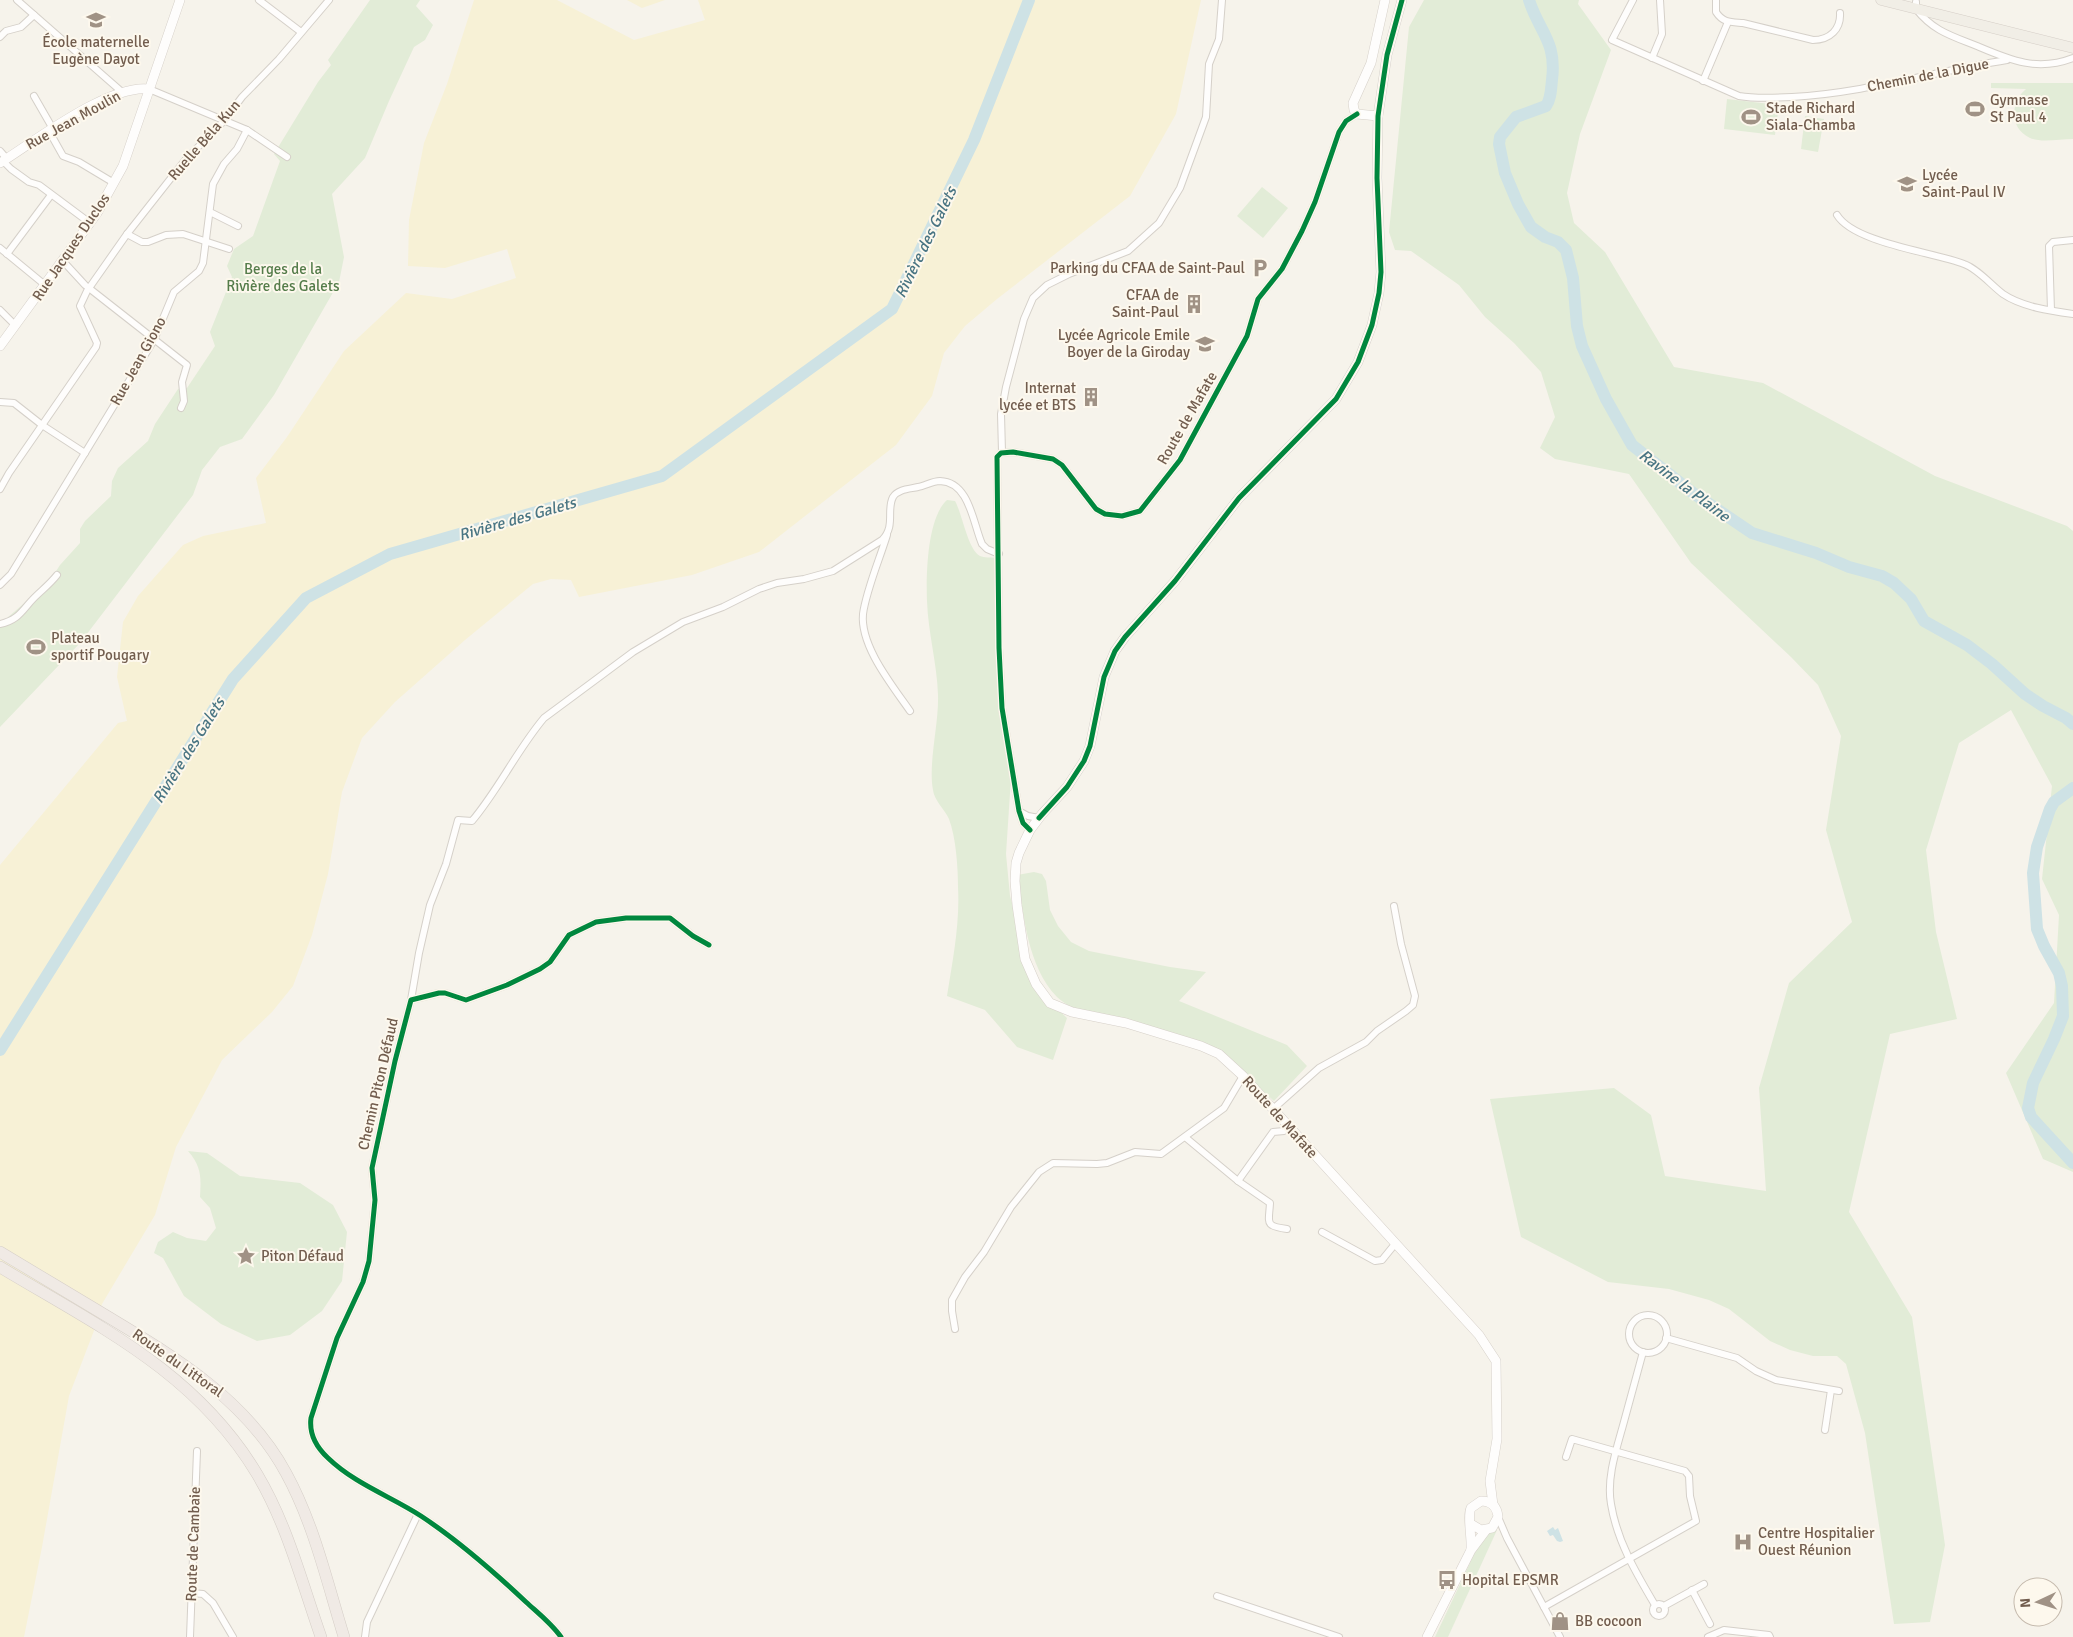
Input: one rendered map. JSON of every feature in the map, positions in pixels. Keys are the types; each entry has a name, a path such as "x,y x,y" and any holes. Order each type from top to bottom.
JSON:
{"highway":[{"name":"Route du Littoral","path":"0,1252 131,1330 198,1373 232,1402 270,1447 286,1472 302,1504 320,1553 344,1637"},
{"name":"Route du Littoral","path":"0,1267 124,1342 170,1373 225,1428 258,1475 280,1521 321,1637"}],"main road":[{"name":"Rue Jacques Duclos","path":"0,346 90,223 123,166 180,0"},
{"path":"1378,116 1357,114 1353,103 1371,63 1385,0"},
{"name":"Route de Mafate","path":"1402,0 1388,55 1378,116 1377,178 1381,272 1379,293 1372,325 1358,362 1336,399 1240,498 1175,581 1125,637 1115,651 1104,677 1093,736 1084,761 1067,786 1038,818 1030,830 1016,863 1015,881 1025,959 1046,999 1055,1006 1067,1010 1126,1023 1201,1046 1219,1054 1243,1076 1479,1335 1496,1361 1497,1439 1490,1481 1493,1505"},
{"path":"1882,0 1913,4 2073,43"},
{"path":"1913,4 2073,48"},
{"name":"Rue Jean Moulin","path":"3,161 51,130 122,92 135,89 149,89"},
{"name":"Route de Mafate","path":"1477,1502 1490,1481"},
{"path":"1427,1637 1471,1550 1498,1518 1497,1510 1493,1505 1485,1501 1477,1502 1469,1512 1471,1550"},
{"path":"1471,1524 1477,1529 1489,1529"}],"street":[{"path":"17,0 122,92"},
{"path":"258,0 302,32"},
{"name":"Ruelle Béla Kun","path":"42,425 96,347 80,306 89,288 127,234 186,159 224,120 242,97 329,0"},
{"path":"1030,830 1023,823 1019,811 1002,708 999,648 997,460 1002,452 1001,414 1006,387 1024,319 1034,298 1048,285 1069,274 1128,251 1159,223 1180,188 1206,117 1209,64 1219,39 1222,0"},
{"name":"Chemin de la Digue","path":"1633,0 1612,40 1738,96 1753,99 1814,96 1846,92 2007,60"},
{"path":"1652,58 1662,34 1660,0"},
{"path":"1716,0 1716,12 1719,17 1728,22 1743,23 1818,40 1827,37 1835,31 1840,22 1840,13"},
{"name":"Chemin de la Digue","path":"1913,4 1929,25 2007,60 2035,64 2070,59 2073,52"},
{"path":"0,36 6,31 21,27 34,15"},
{"path":"1703,81 1728,22"},
{"path":"149,89 247,130 287,157"},
{"path":"34,96 63,156 80,162 114,183"},
{"name":"Route de Mafate","path":"1002,452 1053,459 1062,465 1096,509 1105,514 1122,516 1140,511 1180,460 1247,336 1258,299 1282,269 1302,231 1315,202 1339,132 1346,121 1357,114"},
{"name":"Rue Jean Giono","path":"0,585 11,574 154,340 174,292 199,270 203,263 213,184 247,130"},
{"path":"0,151 3,161 11,170 29,182 39,185 90,223"},
{"path":"7,254 51,195"},
{"path":"210,212 238,226"},
{"path":"1837,215 1840,221 1871,238 1966,264 2004,295 2051,310 2073,314"},
{"path":"127,234 142,242 148,242 176,233 183,234 229,249"},
{"path":"2051,310 2049,246 2053,242 2073,240"},
{"path":"0,248 45,285"},
{"path":"62,260 89,288 187,365 182,382 184,401 181,408"},
{"path":"0,310 16,325"},
{"path":"0,402 14,403 42,425 84,453"},
{"path":"0,489 42,425"},
{"path":"910,710 875,658 868,641 863,615 888,534 893,497 898,492 943,482 956,488 966,496 982,544 987,550 999,554"},
{"path":"411,1000 417,962 430,905 446,864 458,820 472,821 489,801 534,730 544,718 633,652 683,622 759,589 777,583 804,580 833,571 882,540 888,534"},
{"path":"0,624 8,622 23,613 30,602 51,584 57,575"},
{"path":"1019,811 1028,816 1038,818"},
{"path":"1273,1109 1319,1068 1366,1042 1376,1031 1412,1005 1415,996 1400,944 1394,906"},
{"name":"Chemin Piton Défaud","path":"562,1637 492,1570 454,1540 418,1514 351,1477 327,1458 318,1447 310,1428 315,1403 337,1338 362,1282 369,1261 375,1200 372,1168 395,1061 411,1000 439,993 466,1000 507,985 550,962 569,935 589,924 608,920 670,918 693,936 709,945"},
{"path":"955,1329 952,1300 1011,1207 1039,1172 1053,1163 1097,1164 1107,1163 1135,1152 1160,1154 1224,1108 1243,1076"},
{"path":"1238,1181 1273,1132 1284,1131 1289,1127"},
{"path":"1185,1137 1238,1181 1270,1203 1268,1221 1270,1225 1287,1229"},
{"path":"1322,1232 1375,1262 1382,1260 1395,1244"},
{"path":"1652,1315 1661,1320 1667,1331 1666,1338 1660,1348 1649,1353 1643,1352 1633,1346 1629,1335 1632,1324 1640,1316 1652,1315"},
{"path":"1666,1338 1736,1358 1776,1380 1839,1391"},
{"path":"1643,1352 1610,1478 1610,1503 1628,1559 1655,1605 1653,1612 1658,1616 1665,1612 1664,1606"},
{"path":"1825,1430 1831,1390"},
{"path":"1544,1607 1696,1521 1690,1496 1689,1476 1684,1471 1572,1439 1566,1457"},
{"name":"Route de Cambaie","path":"190,1637 197,1451"},
{"path":"365,1637 367,1622 418,1514"},
{"path":"1498,1518 1560,1637"},
{"path":"1489,1529 1499,1530 1507,1538"},
{"path":"1655,1605 1661,1604 1664,1606 1704,1584"},
{"path":"1692,1590 1710,1624"},
{"path":"192,1593 203,1594 212,1603 233,1637"},
{"path":"1217,1596 1339,1637"},
{"path":"1553,1637 1556,1630"},
{"path":"1708,1637 1724,1630 1769,1635 1770,1637"}],"green space":[{"name":"Berges de la Rivière des Galets","path":"370,0 420,0 416,6 433,25 425,40 414,47 365,158 332,194 344,257 339,282 274,395 242,439 220,447 202,470 193,495 80,643 0,727 0,624 49,582 60,565 80,543 80,529 85,521 111,496 112,481 118,468 148,441 155,424 178,389 187,388 215,346 210,332 232,277 227,266 234,249 253,236 280,161 274,154 318,82 331,65 328,60"},
{"path":"1424,0 1579,0 1578,4 1611,50 1580,134 1567,193 1574,223 1605,252 1674,367 1763,383 1935,476 2067,526 2073,531 2073,1172 2043,1159 2006,1073 2054,1003 2059,915 2042,879 2052,786 2011,710 1959,743 1926,850 1936,932 1957,1019 1890,1034 1849,1212 1912,1317 1945,1545 1930,1622 1894,1624 1865,1433 1846,1364 1837,1356 1813,1356 1790,1350 1770,1341 1729,1309 1709,1300 1669,1289 1608,1282 1521,1237 1490,1099 1614,1088 1651,1115 1665,1176 1766,1191 1759,1088 1789,983 1852,922 1826,830 1841,736 1818,685 1691,563 1629,474 1555,459 1540,448 1555,417 1541,372 1514,343 1485,317 1459,285 1411,251 1395,250 1389,232 1409,27"},
{"path":"1991,83 2073,83 2073,139 2040,140 2023,134 2018,128 2014,114 2017,100 2026,89 1991,88"},
{"name":"Stade Richard Siala-Chamba","path":"1727,99 1779,105 1775,135 1724,129"},
{"path":"1805,116 1824,119 1818,152 1801,149"},
{"path":"1262,187 1288,208 1263,238 1237,216"},
{"path":"947,500 955,501 972,547 976,552 982,557 996,558 998,698 1007,744 1011,778 1006,854 1010,896 1032,969 1049,1001 1067,1018 1053,1060 1017,1047 985,1010 947,996 957,928 958,871 955,844 949,819 935,797 933,790 932,768 938,695 927,590 929,548 932,533 940,508"},
{"path":"1034,872 1042,874 1046,881 1050,910 1058,926 1071,942 1089,951 1206,972 1179,1001 1287,1045 1307,1066 1274,1101 1218,1050 1076,1010 1061,1001 1047,984 1039,970 1028,939 1017,875"},
{"name":"Piton Défaud","path":"188,1151 207,1153 240,1176 300,1183 333,1205 347,1232 342,1281 322,1311 290,1335 257,1341 221,1324 184,1296 163,1258 154,1253 158,1242 173,1232 187,1238 206,1241 216,1228 210,1208 200,1197 200,1173 196,1162"},
{"path":"1497,1530 1448,1637 1435,1637 1479,1544 1488,1534"}],"sand":[{"path":"474,0 557,0 634,40 705,20 698,0 1201,0 1176,114 1130,196 965,326 944,353 932,396 896,445 759,552 692,575 579,597 571,580 551,579 533,584 465,640 395,702 362,738 342,792 328,874 312,935 293,986 272,1012 222,1060 176,1147 155,1215 102,1304 95,1328 69,1396 24,1637 0,1637 0,865 118,723 127,721 117,677 123,622 138,596 183,545 203,536 266,523 256,478 287,437 344,351 406,293 452,299 516,278 507,249 445,268 408,266 409,220 424,143 447,84"},
{"path":"627,0 665,0 642,8"}],"shaded area":[{"path":"1553,1527 1555,1530 1558,1528 1563,1541 1557,1541 1553,1535 1550,1536 1547,1531"}],"waterway":[{"name":"Rivière des Galets","path":"0,1050 233,679 306,598 390,554 662,476 892,309 974,140 1029,0"},
{"name":"Ravine la Plaine","path":"1529,0 1550,46 1553,67 1551,90 1546,106 1516,117 1500,137 1499,144 1505,173 1518,204 1531,227 1545,237 1558,242 1566,250 1573,278 1577,326 1582,346 1606,399 1632,445 1693,493 1752,533 1816,553 1849,567 1882,576 1894,583 1911,599 1924,621 1967,645 1992,664 2025,694 2073,724"},
{"name":"Ravine la Plaine","path":"2073,788 2054,802 2050,809 2037,847 2033,873 2037,929 2059,973 2062,986 2063,1016 2033,1083 2028,1108 2031,1117 2073,1163"}],"cycle path":[{"path":"1039,818 1067,787 1084,761 1090,746 1104,677 1115,651 1125,637 1175,581 1239,498 1336,399 1358,362 1372,325 1379,293 1381,272 1377,178 1378,116 1387,55 1402,0"},
{"path":"1030,830 1023,823 1019,811 1002,708 999,648 997,457 1001,453 1013,452 1053,459 1062,465 1096,509 1105,514 1122,516 1140,511 1180,460 1247,336 1258,299 1282,269 1302,231 1315,202 1339,132 1346,121 1357,114"},
{"path":"561,1637 545,1619 501,1579 449,1536 421,1516 361,1483 338,1467 314,1440 311,1418 337,1338 363,1282 369,1261 375,1200 372,1168 395,1061 411,1000 439,993 445,993 466,1000 507,985 550,962 569,935 596,922 626,918 670,918 693,936 709,945"}],"place":[{"name":"École maternelle Eugène Dayot","path":"96,20"},
{"name":"Gymnase St Paul 4","path":"1975,109"},
{"name":"Stade Richard Siala-Chamba","path":"1751,117"},
{"name":"Lycée Saint-Paul IV","path":"1907,184"},
{"name":"Parking du CFAA de Saint-Paul","path":"1260,268"},
{"name":"CFAA de Saint-Paul","path":"1194,304"},
{"name":"Lycée Agricole Emile Boyer de la Giroday","path":"1205,344"},
{"name":"Internat lycée et BTS","path":"1091,397"},
{"name":"Plateau sportif Pougary","path":"36,647"},
{"name":"Piton Défaud","path":"246,1256"},
{"name":"Centre Hospitalier Ouest Réunion","path":"1743,1542"},
{"name":"Hopital EPSMR","path":"1447,1580"},
{"name":"BB cocoon","path":"1560,1621"}]}
